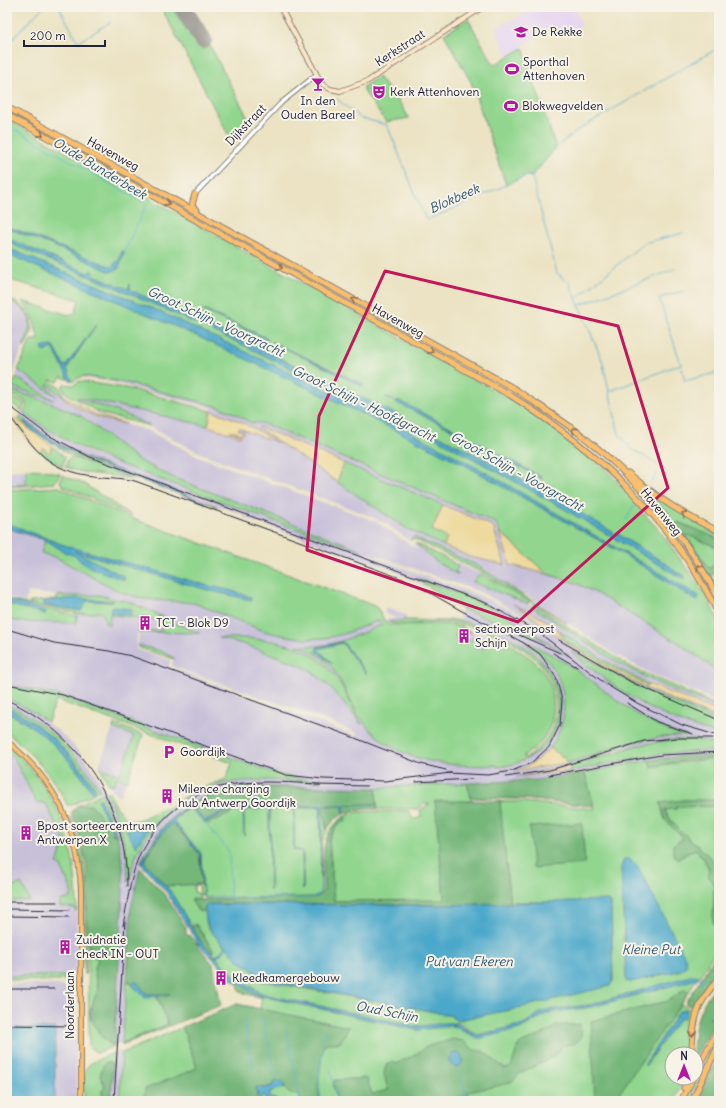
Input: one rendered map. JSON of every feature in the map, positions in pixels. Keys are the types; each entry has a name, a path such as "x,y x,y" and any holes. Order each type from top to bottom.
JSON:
{"highway":[{"name":"Havenweg","path":"7,107 514,389 586,438 620,469 651,502 699,565 719,600"},
{"name":"Havenweg","path":"7,115 477,376 550,421 598,458 641,501 692,569 719,615"},
{"path":"128,173 182,202 188,201 195,194"},
{"path":"195,194 191,202 193,207 238,233 259,248"},
{"path":"586,438 667,504 694,520 719,531"},
{"path":"692,1046 692,1031 697,1012 707,993 719,979"},
{"path":"704,1056 719,1027"},
{"path":"692,1101 719,1044"},
{"path":"680,1101 685,1086"},
{"path":"680,1101 688,1086"}],"main road":[{"path":"280,7 316,75"},
{"name":"Kerkstraat","path":"316,75 324,86 340,91 368,81 483,7"},
{"name":"Noorderlaan","path":"7,741 38,771 57,799 71,830 77,854 81,888 81,1101"}],"street":[{"name":"Dijkstraat","path":"195,194 281,103 316,75"}],"highlighted area":[{"path":"385,271 618,326 668,488 518,622 307,550 319,416"}],"shaded area":[{"name":"De Rekke","path":"539,7 575,7 582,26 558,36 555,35 552,29 544,32 508,57 495,28"},
{"path":"7,301 24,309 30,326 8,388"},
{"path":"18,370 57,397 46,385 48,384 70,402 96,417 147,430 197,456 375,521 418,550 413,544 415,543 438,563 458,575 455,572 453,562 481,574 478,575 511,596 528,604 607,656 653,681 716,706 715,710 633,676 604,660 530,611 518,607 576,650 613,671 668,698 719,718 719,721 649,692 573,651 587,666 688,725 719,734 719,739 707,739 719,742 719,745 695,739 654,742 619,749 554,770 527,775 561,772 679,752 719,750 719,755 658,759 536,780 376,788 223,791 189,806 150,847 140,868 131,908 122,1043 114,1046 123,880 121,851 116,829 102,793 80,760 68,746 45,726 7,704 7,698 30,710 57,730 74,746 92,768 111,803 122,832 127,854 128,882 136,856 151,831 164,814 182,800 198,792 223,783 240,780 361,782 312,780 283,776 57,695 7,685 7,619 22,622 76,623 77,614 97,612 110,615 157,620 158,618 162,620 161,631 139,630 142,632 200,632 181,626 139,605 109,596 58,596 28,592 25,602 7,597 7,526 13,530 45,540 42,553 55,557 120,592 144,599 194,603 276,634 306,639 325,638 344,634 378,621 396,618 384,613 386,608 406,615 406,620 388,622 340,642 316,647 301,645 322,658 334,669 362,720 380,738 406,753 438,763 461,766 496,765 497,767 523,762 544,748 557,725 559,705 557,691 545,665 526,648 487,628 459,620 462,609 541,639 560,651 506,615 474,599 417,578 426,585 424,586 387,567 245,518 242,514 86,458 62,445 20,416 23,412 57,436 92,454 240,509 334,542 362,550 174,478 140,461 81,416 51,403 11,390 12,387 53,399 16,377","holes":["363,553 381,557 478,591 525,616 536,625 511,610 475,594","137,633 139,633 138,645 161,651 174,658 172,664 174,667 328,721 358,734 356,736 169,667 170,660 136,649","218,638 252,638 293,647 314,655 322,661 341,685 359,721 325,682 310,670 293,662 243,644","524,641 552,654 645,720 663,729 684,736 646,739 620,745 558,766 515,771 533,763 550,748 561,727 565,710 562,690 555,672 543,656"]},
{"path":"83,376 123,382 225,409 253,423 262,423 496,523 675,640 719,672 719,706 704,696 651,674 616,655 531,598 463,559 414,537 410,541 385,523 365,514 200,453 122,412 77,399 78,397 207,425 212,408 111,382 83,378"},
{"path":"17,470 34,470 35,486 7,487 7,472"},
{"path":"458,626 503,641 485,654 453,638"},
{"path":"114,724 143,735 121,795 115,793 99,766"},
{"path":"7,749 29,770 67,840 74,896 64,901 77,911 77,962 74,973 70,978 61,980 7,980"},
{"path":"7,984 59,985 73,993 76,1001 76,1101 55,1101 54,1028 7,1028"},
{"path":"122,1051 119,1101 111,1101 114,1053"}],"green space":[{"path":"161,7 190,7 250,122 232,142"},
{"name":"Blokwegvelden","path":"468,19 494,65 523,48 556,148 532,176 525,176 506,185 471,82 444,34"},
{"path":"378,77 398,100 409,118 386,122 363,90 363,87"},
{"path":"7,110 180,206 178,207 7,112"},
{"path":"7,119 521,405 554,427 590,455 637,500 635,504 658,529 704,593 719,623 719,672 675,640 596,593 576,583 547,574 500,532 496,523 262,423 251,423 234,413 216,406 123,382 83,376 73,381 61,377 58,382 50,380 51,383 59,386 64,396 63,397 48,384 47,386 57,397 18,370 31,340 39,340 32,315 22,301 69,315 75,313 79,300 7,279"},
{"path":"7,299 22,306 30,319 33,330 24,348 30,322 26,313 18,305 7,301"},
{"path":"16,377 54,400 12,387"},
{"path":"80,381 131,389 211,411 208,426 78,397 78,399 114,410 150,426 99,413 66,393 62,387 64,384 73,385"},
{"path":"7,388 9,389 11,397 24,403 24,407 21,411 7,399"},
{"path":"11,390 51,403 81,416 140,461 174,478 362,550 254,514 125,466 83,448 42,426 23,412 27,407 25,401 13,395"},
{"path":"20,416 49,438 86,458 217,507 68,454 22,422 19,419"},
{"path":"53,447 65,457 62,467 40,452 43,448 49,453"},
{"path":"72,457 133,479 82,472 65,467 68,459"},
{"path":"344,463 443,505 432,530 448,538 444,546 409,530 337,482"},
{"path":"26,469 44,470 60,474 55,483 9,487 8,485 26,484"},
{"path":"62,475 84,484 132,516 63,486 60,482"},
{"path":"639,484 719,533 719,539 676,523 676,527"},
{"path":"59,487 131,518 375,606 389,625 447,624 461,626 472,633 458,629 455,638 469,642 471,638 476,640 473,647 482,650 486,638 501,640 508,644 530,658 540,667 549,682 553,694 554,706 548,730 534,749 523,756 526,758 540,747 550,733 555,717 556,699 554,689 548,674 538,661 530,654 508,641 469,626 446,622 400,624 388,622 406,620 448,621 449,619 472,624 510,638 540,659 552,676 558,694 560,712 556,728 547,742 534,754 517,763 497,767 496,765 478,766 441,763 405,753 389,745 374,734 354,708 338,676 322,658 311,651 296,645 319,646 330,644 383,624 381,622 377,621 344,634 325,638 306,639 264,631 194,603 144,599 120,592 55,557 41,553 45,540 13,530 7,526 7,490"},
{"path":"678,522 719,539 719,548 685,534 709,568 711,568 719,558 719,566 712,577 719,584 719,596 676,527"},
{"path":"684,533 719,548 719,558 711,568 709,568"},
{"path":"414,537 476,565 567,623 483,573 414,539 410,540"},
{"path":"415,543 453,562 453,564 458,566 455,572 459,574 458,575 438,563"},
{"path":"481,574 530,602 528,604 473,582 476,577"},
{"path":"416,578 474,599 506,615 569,656 541,639 462,609"},
{"path":"99,595 130,602 159,615 157,620 110,615 109,625 105,623 104,615 100,612 79,614 29,603 57,599 58,596"},
{"path":"7,599 77,616 76,623 22,622 7,619"},
{"path":"534,605 632,668 716,706 675,691 636,673 607,656 531,606"},
{"path":"160,615 181,626 200,633 139,632 139,630 161,631 162,620 159,619"},
{"path":"557,629 604,660 648,684 647,686 568,643 561,637"},
{"path":"218,638 249,638 265,640 296,647 310,654 323,663 334,674 342,686 362,725 329,686 310,670 293,662 243,644"},
{"path":"524,641 569,665 641,717 655,725 687,736 671,736 641,741 567,763 564,758 550,748 557,737 564,713 562,688 558,677 543,656"},
{"path":"138,645 161,651 174,659 140,648"},
{"path":"573,651 649,692 719,721 719,734 677,721 640,703 606,680 572,652"},
{"path":"7,685 57,695 274,773 321,782 269,780 244,781 221,784 199,791 178,803 160,820 138,852 128,882 125,847 115,814 105,792 109,792 115,804 126,818 138,820 165,807 167,809 192,792 226,779 232,763 56,700 48,722 30,710 7,698"},
{"path":"7,704 35,720 60,740 81,763 100,790 72,805 67,805 49,775 24,747 7,732 7,712 49,739 96,789 87,776 57,742 34,723 7,707"},
{"path":"114,724 143,735 127,781 117,777 114,783 110,786 100,768 120,775 134,736 113,728"},
{"path":"695,739 719,745 719,750 661,754 570,771 569,766 638,745 670,740"},
{"path":"7,746 25,762 40,780 52,799 62,820 69,841 73,864 77,911 75,911 75,908 60,907 60,901 70,898 72,894 72,890 60,865 57,864 61,852 66,844 46,804 40,802 37,804 14,758 7,751"},
{"path":"719,755 719,762 707,759 697,759 675,762 651,768 649,760 682,756"},
{"path":"712,759 719,762 719,800 684,800 660,803 665,813 686,838 673,854 678,859 695,849 707,866 711,876 715,896 716,928 719,931 717,948 701,974 702,975 696,979 689,992 685,989 688,993 680,1004 690,1009 693,1013 689,1028 688,1046 664,1046 664,1086 681,1086 674,1101 119,1101 122,1053 237,1004 260,1009 262,996 417,1030 453,1026 479,1038 519,1029 548,1013 591,1007 633,996 634,992 589,1005 547,1010 524,1024 477,1035 459,1023 415,1026 263,994 231,973 216,958 227,948 267,982 430,1011 452,1016 457,1022 457,1020 510,1010 613,981 611,902 334,901 329,839 338,824 346,821 345,816 358,812 407,811 410,812 412,818 416,819 421,816 420,810 430,804 424,804 418,809 377,809 377,805 323,806 327,830 321,844 322,891 317,897 205,898 200,895 199,885 194,885 194,892 198,893 200,898 192,899 198,911 205,911 207,927 225,947 215,957 213,950 196,924 191,926 171,892 144,862 173,821 189,807 203,821 191,806 376,792 376,788 467,783 469,790 586,778 585,773 649,760 651,768 660,765","holes":["471,798 524,799 594,806 595,809 526,802 471,801","681,970 631,982 625,979"]},
{"path":"585,773 594,806 524,799 471,798 467,783 536,780"},
{"path":"241,787 322,787 312,789 276,788 230,791 212,795 195,802 223,790"},
{"path":"238,788 376,788 377,809 348,812 336,819 327,830 322,806 236,811 208,824 190,805 213,794"},
{"path":"102,793 118,837 110,833 91,805 77,806"},
{"path":"684,800 719,800 719,806 676,807 676,809 665,810 674,824 719,868 719,931 713,923 714,886 708,875 709,867 705,862 705,859 695,849 678,859 673,854 673,845 683,838 665,820 660,803"},
{"path":"435,801 500,801 510,903 444,905 210,904 205,907 205,911 198,911 191,900 317,897 324,891 323,859 326,840 336,823 345,816 346,821 338,824 329,839 334,901 444,900"},
{"path":"195,802 180,812 166,825 153,842 141,864 140,863 148,847 168,821 180,811"},
{"path":"91,805 95,808 109,831 118,837 123,867 114,1046 101,1036 91,1019 90,1012 98,989 94,969 98,960 92,955 89,947 87,926 87,869 85,854 71,813 77,806"},
{"path":"719,806 719,868 674,824 665,809 676,809 676,807"},
{"path":"70,816 83,854 86,880 86,974 84,974 83,872"},
{"path":"172,822 199,853 202,884 166,886 144,862 155,842"},
{"path":"582,823 585,864 533,868 529,827"},
{"path":"140,868 165,895 186,928 186,934 190,936 213,964 221,1005 122,1045 122,1043 168,1024 157,996 144,995 136,984 127,981 131,908"},
{"path":"21,883 30,901 7,901 7,890"},
{"path":"196,925 213,950 213,953 201,942 192,927"},
{"path":"88,938 91,952 98,960 94,969 98,989 90,1012 91,1019 107,1042 114,1046 97,1053 89,1047"},
{"path":"719,950 719,975 703,993 695,1008 685,1004"},
{"path":"11,976 66,976 64,980 59,981 11,980"},
{"path":"229,976 254,993 262,996 262,998 240,992 238,984 228,977"},
{"path":"127,981 151,991 159,1001 168,1025 122,1043"},
{"path":"717,983 719,985 719,1014 716,1021 709,1017 715,1022 702,1046 694,1046 694,1033 698,1016 705,1001"},
{"path":"685,989 689,992 614,1101 595,1101 591,1021 668,1001"},
{"path":"237,1004 349,1027 340,1043 326,1043 323,1048 318,1086 320,1101 300,1101 299,1094 290,1094 284,1088 283,1082 277,1081 268,1087 257,1087 256,1101 143,1101 145,1089 197,1068 182,1027"},
{"path":"580,1024 582,1037 574,1044 562,1046 558,1052 548,1060 519,1074 514,1080 495,1087 468,1092 471,1101 337,1101 333,1084 335,1080 364,1078 367,1079 372,1094 388,1090 384,1074 386,1065 394,1062 396,1064 420,1052 425,1047 453,1039 463,1041 474,1050 483,1051 505,1069 511,1067 518,1045 549,1031 557,1025"},
{"path":"719,1031 719,1038 704,1070 704,1061"},
{"path":"114,1053 113,1065 109,1062 100,1076 105,1085 102,1091 103,1101 84,1101 84,1079 86,1068 95,1061"},
{"path":"719,1054 719,1101 697,1101"},
{"path":"106,1062 113,1065 111,1101 103,1101 102,1091 105,1085 101,1074 102,1068"},
{"path":"692,1086 696,1086 689,1101 684,1101"}],"sand":[{"path":"64,396 96,415 126,424 109,421 92,415 77,407 63,397"},
{"path":"211,411 238,420 278,443 239,428 238,430 244,432 243,434 229,431 241,435 241,437 208,426"},
{"path":"15,418 53,447 49,453 43,448 40,452 34,447 14,420"},
{"path":"260,427 344,463 337,482 258,428"},
{"path":"443,505 493,526 505,565 470,557 444,546 447,538 432,530"},
{"path":"500,532 547,574 510,565"},
{"path":"513,604 551,624 558,630 568,643 647,686 648,684 714,710 717,704 719,706 719,718 663,696 592,660 575,649"},
{"path":"550,748 564,758 567,763 515,771 533,763"},
{"path":"569,766 570,771 516,777"}],"water":[{"path":"7,226 112,267 120,258 122,251 125,252 118,269 111,272 54,246 7,228"},
{"name":"Groot Schijn - Hoofdgracht","path":"7,238 88,273 92,270 94,275 125,288 128,289 130,284 130,289 141,295 383,407 501,468 616,534 619,533 619,535 671,567 676,572 684,575 685,578 678,576 561,507 436,438 234,341 133,295 7,242"},
{"path":"7,248 152,308 370,410 494,477 699,596 697,601 625,555 463,464 346,406 190,333 7,254"},
{"path":"203,310 267,338 268,340 204,311"},
{"path":"96,325 67,368 72,380 69,380 53,348 44,352 42,347 54,346 65,367"},
{"path":"272,342 361,383 363,385 362,386"},
{"path":"385,397 397,402 398,400 456,430 457,432"},
{"path":"24,421 81,456 208,503 139,480 78,455 33,431"},
{"path":"464,435 541,477 542,479 464,437"},
{"path":"7,523 64,545 209,586 229,590 251,597 251,600 211,591 74,551 125,577 124,580 90,567 79,560 76,556 66,553 46,540 13,530 7,526"},
{"path":"76,598 113,601 87,601 81,611 44,605 42,603 47,601"},
{"path":"7,600 46,611 45,614 7,604"},
{"path":"111,607 132,609 131,615 110,613"},
{"path":"343,642 366,674 342,643 318,649 333,664 316,651 317,647"},
{"path":"7,707 34,723 57,742 87,777 96,790 92,792 75,768 55,746 33,727 7,712"},
{"path":"100,798 116,835 113,833 98,801"},
{"path":"378,804 345,805 344,814 342,806 322,806 321,879 320,807 295,807 294,849 294,807 270,807 270,891 269,808 244,809 244,836 243,809 230,810 205,823 189,807 173,821 201,853 203,897 200,855 185,836 172,823 155,842 144,862 171,892 191,926 188,928 167,893 141,864 161,831 174,817 190,805 205,821 229,809 243,807"},
{"path":"148,829 136,847 126,830"},
{"path":"294,849 303,851 303,890 302,851"},
{"name":"Kleine Put","path":"624,859 629,859 637,865 685,957 687,965 681,970 631,982 626,981 621,867"},
{"name":"Put van Ekeren","path":"609,900 611,904 613,981 610,986 510,1010 458,1020 457,1022 452,1016 430,1011 269,981 263,982 259,979 258,974 239,961 227,948 217,957 216,956 225,947 210,929 205,914 205,907 208,904 444,905"},
{"path":"192,927 201,942 231,973 229,975 198,944 189,929"},
{"path":"232,973 257,991 267,995 415,1026 453,1023 452,1026 417,1030 262,996 254,993 229,976"},
{"path":"694,975 699,976 697,979 591,1007 548,1013 519,1029 483,1038 477,1038 453,1026 454,1023 477,1035 480,1035 524,1024 547,1010 589,1005"},
{"path":"136,981 146,994 170,994 145,998 132,985"},
{"path":"686,1009 687,1011 685,1018 679,1019 645,1066 679,1011"},
{"path":"7,1028 55,1028 55,1101 7,1101"},
{"path":"453,1053 459,1053 463,1057 463,1063 459,1067 453,1067 449,1063 449,1057"},
{"path":"276,1081 283,1082 285,1087 270,1092 270,1097 280,1101 266,1101 267,1099 263,1095 259,1101 256,1087 268,1088"}],"waterway":[{"name":"Oude Bunderbeek","path":"7,44 43,7"},
{"name":"Oude Bunderbeek","path":"59,7 78,42 111,22"},
{"name":"De Rekke","path":"532,176 556,147 581,128 713,51"},
{"name":"Blokbeek","path":"337,99 360,118 387,125 427,220 526,176 532,177 557,273 566,281"},
{"name":"Oude Bunderbeek","path":"7,125 147,204 124,252"},
{"path":"578,297 644,243 683,233"},
{"path":"580,305 675,269"},
{"name":"Blokbeek","path":"569,282 602,360 619,434 632,449 660,467"},
{"path":"681,364 659,298 684,291"},
{"path":"610,391 681,364 685,381 719,372"},
{"name":"Blokbeek","path":"652,483 657,473"},
{"name":"Blokbeek","path":"626,520 634,506"},
{"path":"205,823 229,852 230,897"},
{"path":"203,897 313,898 320,893 321,879"},
{"name":"Oud Schijn","path":"696,977 703,980"},
{"name":"Oud Schijn","path":"700,984 704,978"},
{"path":"244,1020 253,1069"},
{"path":"263,1020 275,1077"},
{"path":"286,1028 301,1101"},
{"path":"321,1101 319,1076 325,1030"},
{"path":"330,1069 338,1101"},
{"path":"458,1071 469,1101"},
{"path":"444,1101 467,1095"}],"runway":[{"path":"182,7 203,40"}],"railway":[{"path":"7,404 48,435 90,457 486,603 538,632 607,685 637,703 682,725 719,736"},
{"path":"7,413 40,453 59,467 71,472 86,475 135,481 411,582 460,610 524,643 540,654 556,677 562,700 560,725 549,747 531,763 512,771 488,775 447,773"},
{"path":"7,629 54,643 109,651 131,656 350,736 421,764 446,770"},
{"path":"519,635 560,653"},
{"path":"559,640 633,683 719,720"},
{"path":"553,653 577,667"},
{"path":"7,684 63,695 286,775 323,779 385,781 451,773"},
{"path":"7,700 33,714 57,732 77,752 94,775 108,801 119,828 125,856 127,886"},
{"path":"627,703 657,722 693,734"},
{"path":"506,777 550,770 644,741 676,738 713,738"},
{"path":"549,775 661,755 719,752"},
{"path":"416,782 472,779"},
{"path":"123,926 137,861 144,846 164,819 189,799 219,787 235,784 267,782 320,784"},
{"path":"315,785 367,786"},
{"path":"7,902 57,902"},
{"path":"7,909 69,910"},
{"path":"7,916 69,917"},
{"path":"114,1101 125,922"},
{"path":"7,989 54,989"},
{"path":"7,1025 74,1026"}],"place":[{"name":"De Rekke","path":"521,32"},
{"name":"Sporthal Attenhoven","path":"512,69"},
{"name":"In den Ouden Bareel","path":"318,84"},
{"name":"Kerk Attenhoven","path":"379,92"},
{"name":"Blokwegvelden","path":"511,106"},
{"name":"TCT - Blok D9","path":"145,623"},
{"name":"sectioneerpost Schijn","path":"464,636"},
{"name":"Goordijk","path":"169,752"},
{"name":"Milence charging hub Antwerp Goordijk","path":"167,796"},
{"name":"Bpost sorteercentrum Antwerpen X","path":"26,833"},
{"name":"Zuidnatie check IN - OUT","path":"65,947"},
{"name":"Kleedkamergebouw","path":"221,978"}],"water label":[{"name":"Groot Schijn - Voorgracht","path":"216,321"},
{"name":"Groot Schijn - Voorgracht","path":"517,471"}]}
